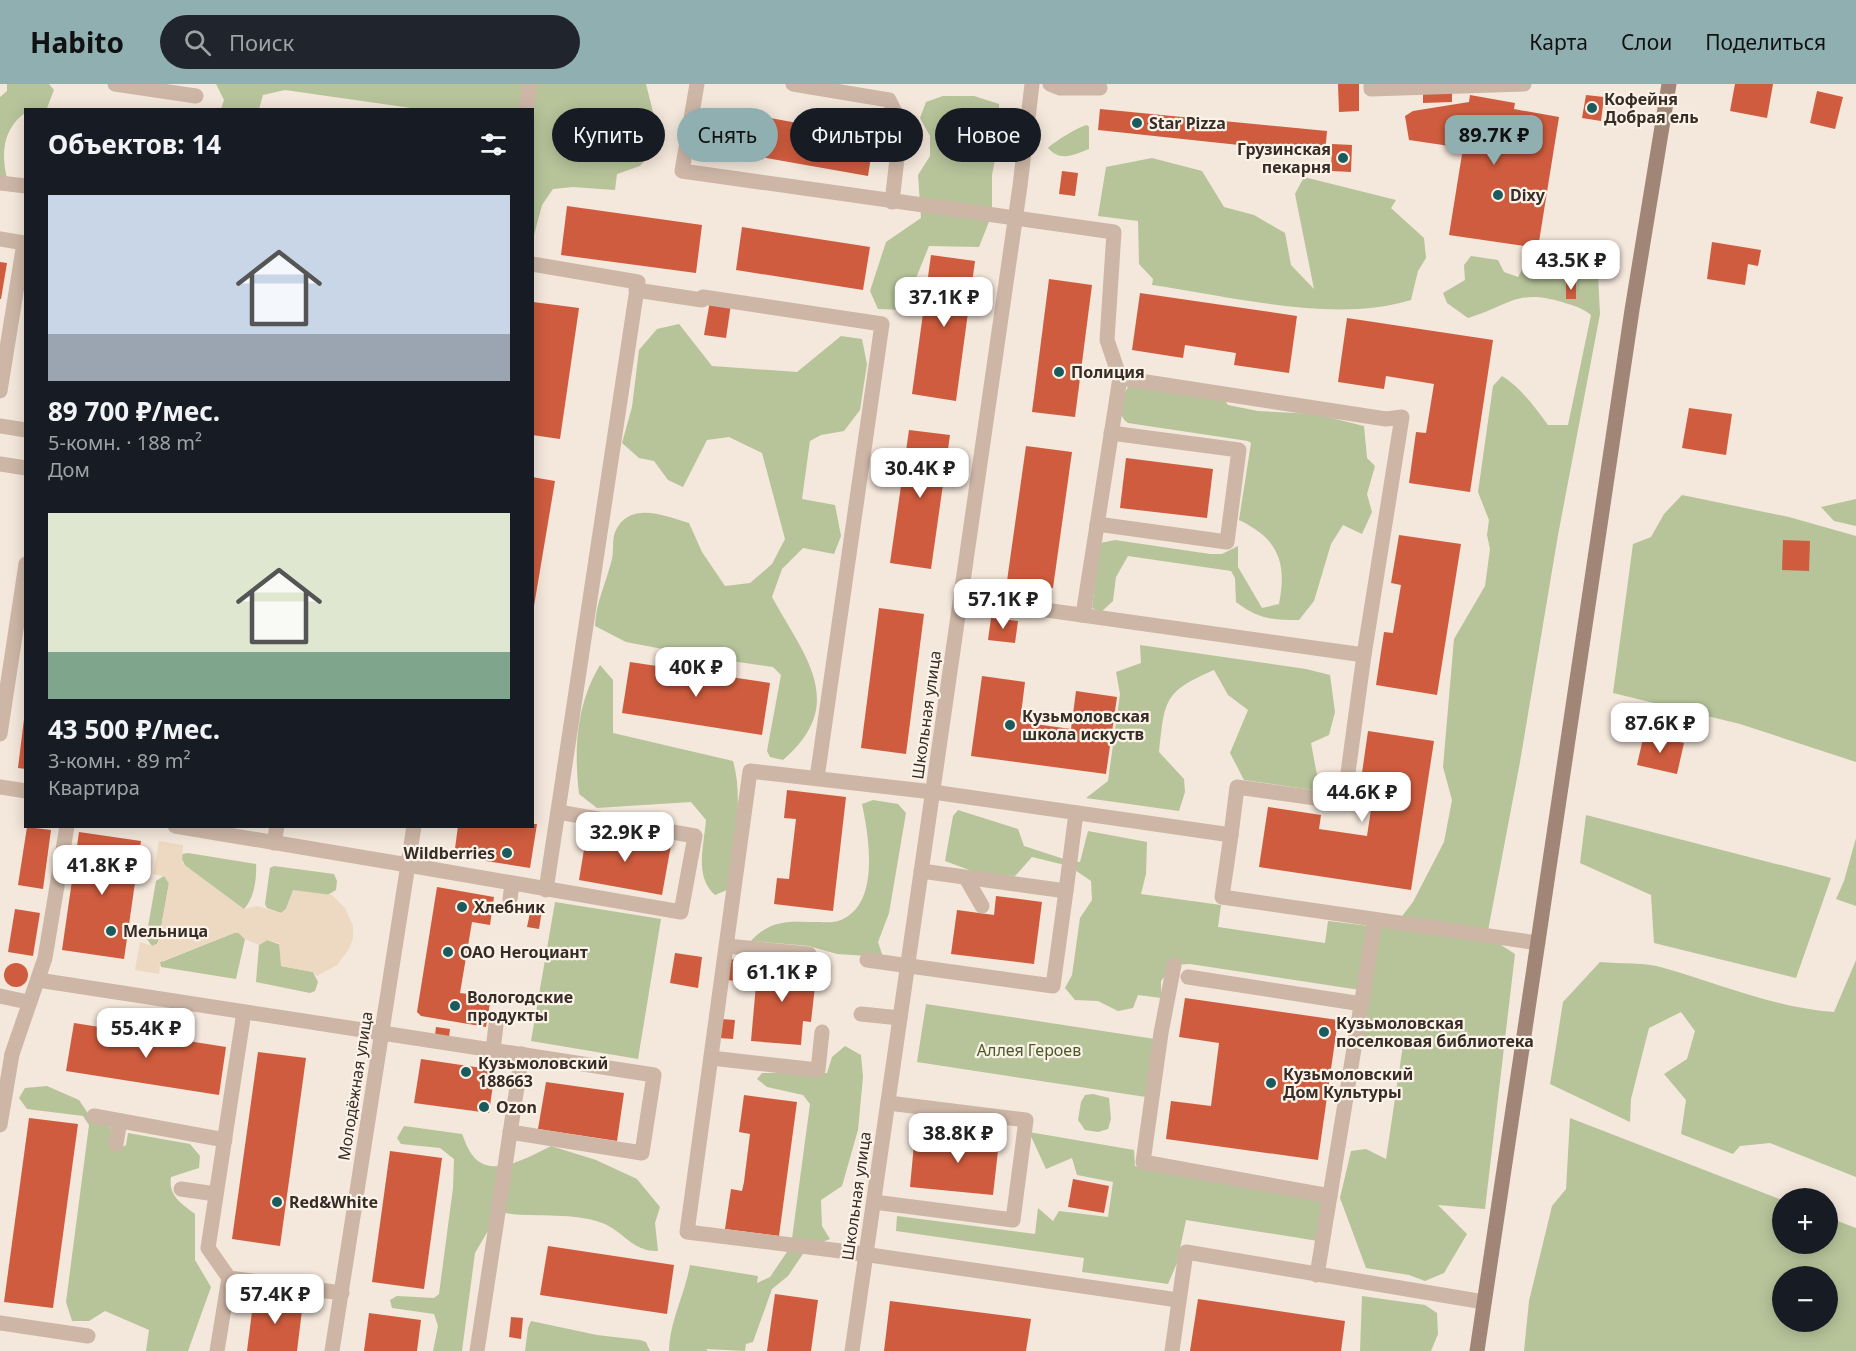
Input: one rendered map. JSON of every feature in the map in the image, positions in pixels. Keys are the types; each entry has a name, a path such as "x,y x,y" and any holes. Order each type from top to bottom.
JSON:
{"main road":[{"path":"1477,1351 1632,309 1669,84"}],"street":[{"path":"115,84 196,96"},
{"path":"526,108 530,84"},
{"path":"697,84 682,171 1114,232 1107,340 1120,378 1083,615"},
{"path":"793,84 889,100 901,124 892,202"},
{"name":"Школьная улица","path":"852,1351 1015,218 1032,84"},
{"path":"1050,84 1060,88 1100,88"},
{"path":"1371,84 1371,89 1524,84"},
{"path":"0,183 24,186"},
{"path":"0,239 24,243 4,342 0,391"},
{"path":"534,264 638,282 546,890"},
{"path":"636,290 702,300 703,297 882,324 817,778"},
{"path":"1120,378 1374,417 1402,417 1364,655 1344,802 1237,787 1222,897 1538,943"},
{"path":"0,426 24,430"},
{"path":"1097,524 1227,542 1239,450 1111,433"},
{"path":"0,464 24,468"},
{"path":"0,734 24,577"},
{"path":"961,598 1364,655"},
{"path":"1178,1300 687,1232 750,771 933,792 1231,835"},
{"path":"0,787 24,791"},
{"path":"187,828 408,865 511,892 546,890 681,912 695,836 558,812"},
{"path":"867,960 1053,986 1076,813"},
{"path":"0,1125 12,1054 45,958 67,828"},
{"path":"274,843 277,828"},
{"name":"Молодёжная улица","path":"333,1351 414,828"},
{"path":"921,871 1066,891"},
{"path":"966,878 982,906"},
{"path":"1317,1275 1375,920"},
{"path":"726,946 809,954"},
{"path":"1174,965 1161,1033 1143,1162 1330,1196"},
{"path":"1188,976 1362,1004"},
{"path":"38,980 654,1075 642,1153 510,1132"},
{"path":"0,996 28,1002"},
{"path":"217,1351 229,1278 208,1248 244,1012"},
{"path":"861,1014 900,1018"},
{"path":"493,1050 496,1025"},
{"path":"711,1058 818,1070 822,1032"},
{"path":"477,1351 522,1054"},
{"path":"874,1202 1013,1221 1026,1120 888,1103"},
{"path":"926,1108 942,1139"},
{"path":"94,1116 225,1140"},
{"path":"116,1144 120,1121"},
{"path":"181,1189 216,1194"},
{"path":"1172,1351 1186,1252 1484,1302"},
{"path":"229,1278 342,1293"},
{"path":"0,1323 88,1336"}],"green space":[{"path":"7,84 49,84 54,90 47,108 24,108 24,114 12,126 4,151 7,178 0,177 0,97 7,91"},
{"path":"216,84 524,84 519,108 411,108 285,90 263,95 259,108 221,108 224,100"},
{"path":"537,84 646,84 652,108 552,108 552,162 643,162 640,166 617,174 615,190 573,187 553,189 542,205 534,235 534,108"},
{"path":"943,96 974,96 999,104 999,108 935,108 935,162 994,162 992,175 992,214 979,247 929,246 903,310 878,309 870,291 886,242 921,218 918,175 930,156 930,136 923,123 923,110 926,102"},
{"path":"1087,125 1089,127 1089,149 1062,156 1048,148 1066,135"},
{"path":"1152,158 1202,171 1224,207 1254,215 1285,233 1291,265 1314,289 1295,194 1304,177 1396,200 1391,208 1424,238 1426,258 1418,271 1411,300 1381,307 1316,309 1282,306 1152,285 1153,279 1139,264 1138,221 1098,216 1106,167"},
{"path":"1591,241 1597,256 1600,314 1558,535 1520,762 1487,936 1515,954 1485,1209 1438,1205 1467,1234 1444,1273 1425,1281 1409,1275 1366,1268 1340,1198 1351,1151 1366,1149 1386,1159 1403,1045 1384,1045 1359,1039 1378,927 1396,924 1413,902 1444,842 1452,800 1443,767 1454,639 1485,586 1490,549 1487,535 1489,520 1478,492 1493,386 1502,376 1521,392 1548,425 1568,425 1591,315 1581,308 1547,298 1534,297 1514,300 1468,318 1447,303 1443,293 1465,280 1464,265 1471,256 1498,260 1504,272 1518,277 1525,264 1540,257 1547,243 1553,248 1564,244"},
{"path":"679,324 712,366 797,372 841,336 862,339 867,364 860,410 844,431 821,435 810,441 802,499 835,505 841,536 834,554 803,548 782,569 772,597 807,659 814,679 817,699 814,719 803,739 783,760 770,757 767,751 781,675 773,667 626,642 595,626 599,601 612,559 615,532 621,522 629,516 638,513 659,514 689,523 702,552 725,586 750,583 772,564 785,539 762,453 729,437 707,440 683,487 668,480 654,461 639,458 622,443 632,407 639,350 657,329"},
{"path":"1136,386 1223,398 1228,405 1258,411 1315,414 1364,426 1367,458 1375,466 1367,494 1372,512 1362,534 1343,525 1331,544 1314,601 1299,620 1281,620 1258,615 1236,602 1235,578 1231,571 1128,556 1116,577 1113,601 1101,612 1092,608 1100,543 1115,540 1210,554 1222,554 1238,546 1238,567 1262,608 1279,604 1282,576 1277,554 1263,535 1239,520 1251,443 1128,423 1120,411 1121,401 1128,387"},
{"path":"1682,495 1789,517 1856,536 1856,762 1740,724 1613,693 1633,544 1651,537 1664,514"},
{"path":"1856,499 1856,526 1834,521 1821,507"},
{"path":"1140,645 1306,669 1330,675 1335,712 1329,735 1311,743 1320,791 1244,780 1230,753 1248,710 1228,695 1214,670 1176,692 1170,700 1163,720 1159,752 1184,779 1185,792 1179,811 1086,798 1108,781 1120,694 1116,672 1141,663"},
{"path":"600,665 613,680 613,733 733,761 738,808 727,890 715,895 704,879 702,850 706,820 691,802 597,808 579,794 577,744 581,712"},
{"path":"873,800 898,804 906,813 889,913 878,942 883,957 837,954 809,946 751,941 774,925 791,922 833,922 852,913 861,901 869,870 869,852 862,804"},
{"path":"958,810 1018,829 1024,846 1070,861 1080,862 1088,831 1147,842 1146,874 1141,894 1221,905 1218,927 1325,943 1328,921 1369,926 1360,990 1190,964 1174,965 1161,981 1161,998 1138,995 1133,1008 1118,1011 1098,1001 1075,1000 1065,988 1072,975 1080,918 1092,900 1091,881 1069,866 1032,857 1015,876 980,874 945,861 953,816"},
{"path":"1586,815 1831,878 1796,978 1654,943 1651,895 1580,863"},
{"path":"1856,838 1856,906 1836,899 1844,881"},
{"path":"182,854 256,864 254,888 244,909 237,907 186,867 181,858"},
{"path":"274,866 334,874 337,881 336,890 326,896 293,891 286,909 281,913 267,908 265,904 270,868"},
{"path":"164,876 169,883 159,939 157,944 152,946 146,938 156,881"},
{"path":"555,902 661,919 638,1059 531,1041"},
{"path":"239,933 245,939 236,979 161,967 160,962"},
{"path":"267,940 281,945 281,966 313,972 318,982 315,991 310,993 256,982 259,945"},
{"path":"1856,960 1856,1177 1770,1143 1740,1146 1733,1154 1681,1134 1686,1100 1664,1074 1687,1059 1695,1031 1681,1012 1649,1028 1631,1099 1630,1122 1550,1084 1563,1002 1600,962 1657,966 1769,1001 1834,1012"},
{"name":"Аллея Героев","path":"926,1004 1155,1039 1146,1097 917,1062"},
{"path":"845,1046 861,1055 863,1077 858,1130 842,1186 821,1200 822,1226 830,1239 807,1248 788,1276 772,1289 753,1342 746,1344 745,1351 706,1349 708,1351 669,1351 672,1329 690,1265 758,1276 757,1283 770,1277 791,1246 810,1104 803,1095 767,1087 757,1079 762,1073 827,1073 832,1057"},
{"path":"47,1086 79,1100 93,1121 111,1127 110,1145 116,1150 126,1145 128,1133 190,1144 200,1156 199,1168 171,1177 174,1194 195,1214 195,1260 211,1287 188,1351 146,1351 149,1330 105,1311 89,1321 72,1321 66,1302 89,1125 83,1116 27,1109 19,1098 25,1088"},
{"path":"1093,1094 1109,1098 1111,1119 1108,1129 1098,1132 1085,1130 1078,1120 1081,1102 1085,1095"},
{"path":"1570,1118 1772,1196 1772,1254 1838,1254 1838,1221 1856,1228 1856,1351 1524,1351 1529,1301 1552,1206 1566,1189"},
{"path":"404,1126 462,1134 473,1156 481,1163 490,1166 511,1164 551,1146 596,1160 637,1179 660,1207 655,1223 658,1251 641,1248 610,1227 590,1219 499,1212 475,1253 462,1351 433,1351 438,1326 434,1314 392,1308 390,1300 397,1296 434,1298 439,1294 453,1188 454,1159 440,1148 401,1144 397,1138"},
{"path":"1029,1132 1134,1150 1135,1166 1325,1199 1318,1241 1186,1220 1177,1263 1168,1284 1082,1272 1084,1258 896,1231 897,1216 1035,1234 1038,1208 1053,1221 1059,1211 1108,1217 1113,1182 1077,1175 1072,1158 1046,1169"},
{"path":"1362,1296 1425,1305 1437,1313 1438,1334 1431,1351 1360,1351"},
{"path":"531,1321 597,1335 640,1340 646,1342 650,1351 525,1351"}],"shaded area":[{"path":"159,841 183,845 182,863 244,909 257,906 281,913 286,909 293,890 332,895 345,908 353,926 353,938 349,949 337,965 317,976 313,972 281,966 279,943 267,940 259,945 245,939 239,933 234,933 160,962 159,974 135,970 140,942 152,946 157,944 159,939 169,883 164,876 153,874"}],"building":[{"path":"1338,84 1359,84 1359,111 1339,112"},
{"path":"1735,84 1773,84 1767,118 1730,111"},
{"path":"1423,90 1452,90 1452,102 1423,103"},
{"path":"1817,91 1843,97 1835,129 1810,123"},
{"path":"1470,95 1515,103 1514,109 1559,117 1538,248 1449,235 1463,148 1409,140 1405,116 1413,111 1469,102"},
{"path":"1586,95 1604,97 1601,121 1582,118"},
{"path":"1100,109 1327,131 1325,154 1098,130"},
{"path":"778,119 790,122 790,162 870,162 868,176 778,160"},
{"path":"1332,144 1352,145 1351,172 1331,171"},
{"path":"1062,171 1078,173 1075,196 1059,194"},
{"path":"567,206 702,225 696,273 561,255"},
{"path":"742,227 870,247 863,290 736,270"},
{"path":"1712,242 1761,250 1758,266 1748,264 1745,285 1707,279"},
{"path":"931,255 975,261 956,401 912,394"},
{"path":"0,262 7,263 1,299 0,299"},
{"name":"Полиция","path":"1049,279 1092,285 1075,417 1032,412"},
{"path":"1566,283 1576,283 1576,299 1566,299"},
{"path":"1140,293 1297,316 1289,373 1234,365 1236,353 1185,345 1183,358 1132,350"},
{"path":"710,301 731,304 726,338 704,335"},
{"path":"534,302 579,308 560,439 534,435"},
{"path":"1347,318 1493,340 1470,492 1409,483 1416,432 1426,433 1434,384 1386,376 1384,389 1338,382"},
{"path":"1689,408 1732,414 1726,455 1682,448"},
{"path":"909,430 950,435 931,569 890,563"},
{"path":"1026,446 1072,452 1053,588 1007,581"},
{"path":"1126,458 1213,469 1207,518 1120,508"},
{"path":"534,477 555,481 534,606"},
{"path":"1399,535 1461,544 1437,695 1376,685 1384,632 1393,633 1401,585 1391,583"},
{"path":"1783,540 1810,541 1809,571 1782,570"},
{"path":"879,608 924,614 906,754 861,748"},
{"path":"991,618 1018,621 1015,643 988,640"},
{"path":"630,662 770,683 762,735 622,713"},
{"name":"Кузьмоловская школа искуств","path":"982,676 1025,682 1020,722 1071,729 1076,691 1117,697 1106,774 971,756"},
{"path":"24,719 24,769 18,768"},
{"path":"1368,731 1434,741 1411,890 1259,867 1268,807 1321,815 1319,829 1367,836 1375,783 1361,780"},
{"path":"1644,734 1684,743 1677,774 1637,765"},
{"path":"787,790 846,797 833,911 774,904 777,878 789,879 796,819 784,818"},
{"path":"534,824 537,824 530,868 454,856 458,828 534,828"},
{"path":"27,828 51,830 43,889 18,885"},
{"path":"587,831 671,845 662,895 579,880"},
{"path":"79,832 141,841 124,959 62,950"},
{"path":"437,887 494,897 490,925 472,922 460,993 491,997 486,1027 421,1016 417,1012"},
{"path":"996,896 1042,902 1034,964 951,954 957,910 994,915"},
{"path":"531,908 542,910 539,929 527,927"},
{"path":"15,909 40,913 33,956 8,952"},
{"path":"675,953 702,957 698,988 670,983"},
{"path":"727,959 740,960 739,981 725,980"},
{"path":"758,962 808,966 806,985 815,986 811,1022 803,1021 801,1045 751,1041"},
{"path":"16,963 25,966 28,975 25,984 16,987 7,984 4,975 7,966"},
{"name":"Кузьмоловский Дом Культуры","path":"1185,998 1338,1020 1318,1160 1166,1139 1171,1101 1211,1106 1219,1043 1179,1037"},
{"path":"721,1019 735,1020 733,1039 719,1038"},
{"path":"74,1023 226,1047 219,1095 66,1071"},
{"path":"436,1027 450,1029 449,1037 435,1035"},
{"path":"258,1052 306,1058 280,1246 232,1239"},
{"path":"421,1059 495,1070 489,1113 414,1103"},
{"path":"546,1082 624,1093 617,1141 538,1129"},
{"path":"744,1095 797,1102 779,1236 725,1229 731,1189 742,1191 744,1182 750,1134 739,1132"},
{"path":"29,1118 78,1124 53,1308 4,1302"},
{"path":"954,1128 1000,1133 993,1195 910,1187 914,1144 952,1148"},
{"path":"390,1151 442,1158 424,1289 372,1282"},
{"path":"1073,1179 1109,1186 1104,1213 1068,1207"},
{"path":"548,1246 674,1265 667,1314 540,1295"},
{"path":"775,1294 818,1300 811,1351 767,1351"},
{"path":"254,1296 303,1302 297,1351 247,1351"},
{"path":"1198,1299 1345,1321 1341,1351 1190,1351"},
{"path":"890,1301 1031,1319 1026,1351 884,1351"},
{"path":"369,1313 421,1320 417,1351 364,1351"},
{"path":"511,1317 523,1318 521,1339 509,1337"}],"place":[{"name":"Кофейня Добрая ель","path":"1592,108"},
{"name":"Star Pizza","path":"1137,123"},
{"name":"Грузинская пекарня","path":"1343,158"},
{"name":"Dixy","path":"1498,195"},
{"name":"Полиция","path":"1059,372"},
{"name":"Кузьмоловская школа искуств","path":"1010,725"},
{"name":"Wildberries","path":"507,853"},
{"name":"Хлебник","path":"462,907"},
{"name":"Мельница","path":"111,931"},
{"name":"ОАО Негоциант","path":"448,952"},
{"name":"Вологодские продукты","path":"455,1006"},
{"name":"Кузьмоловская поселковая библиотека","path":"1324,1032"},
{"name":"Кузьмоловский 188663","path":"466,1072"},
{"name":"Кузьмоловский Дом Культуры","path":"1271,1083"},
{"name":"Ozon","path":"484,1107"},
{"name":"Red&White","path":"277,1202"}]}
